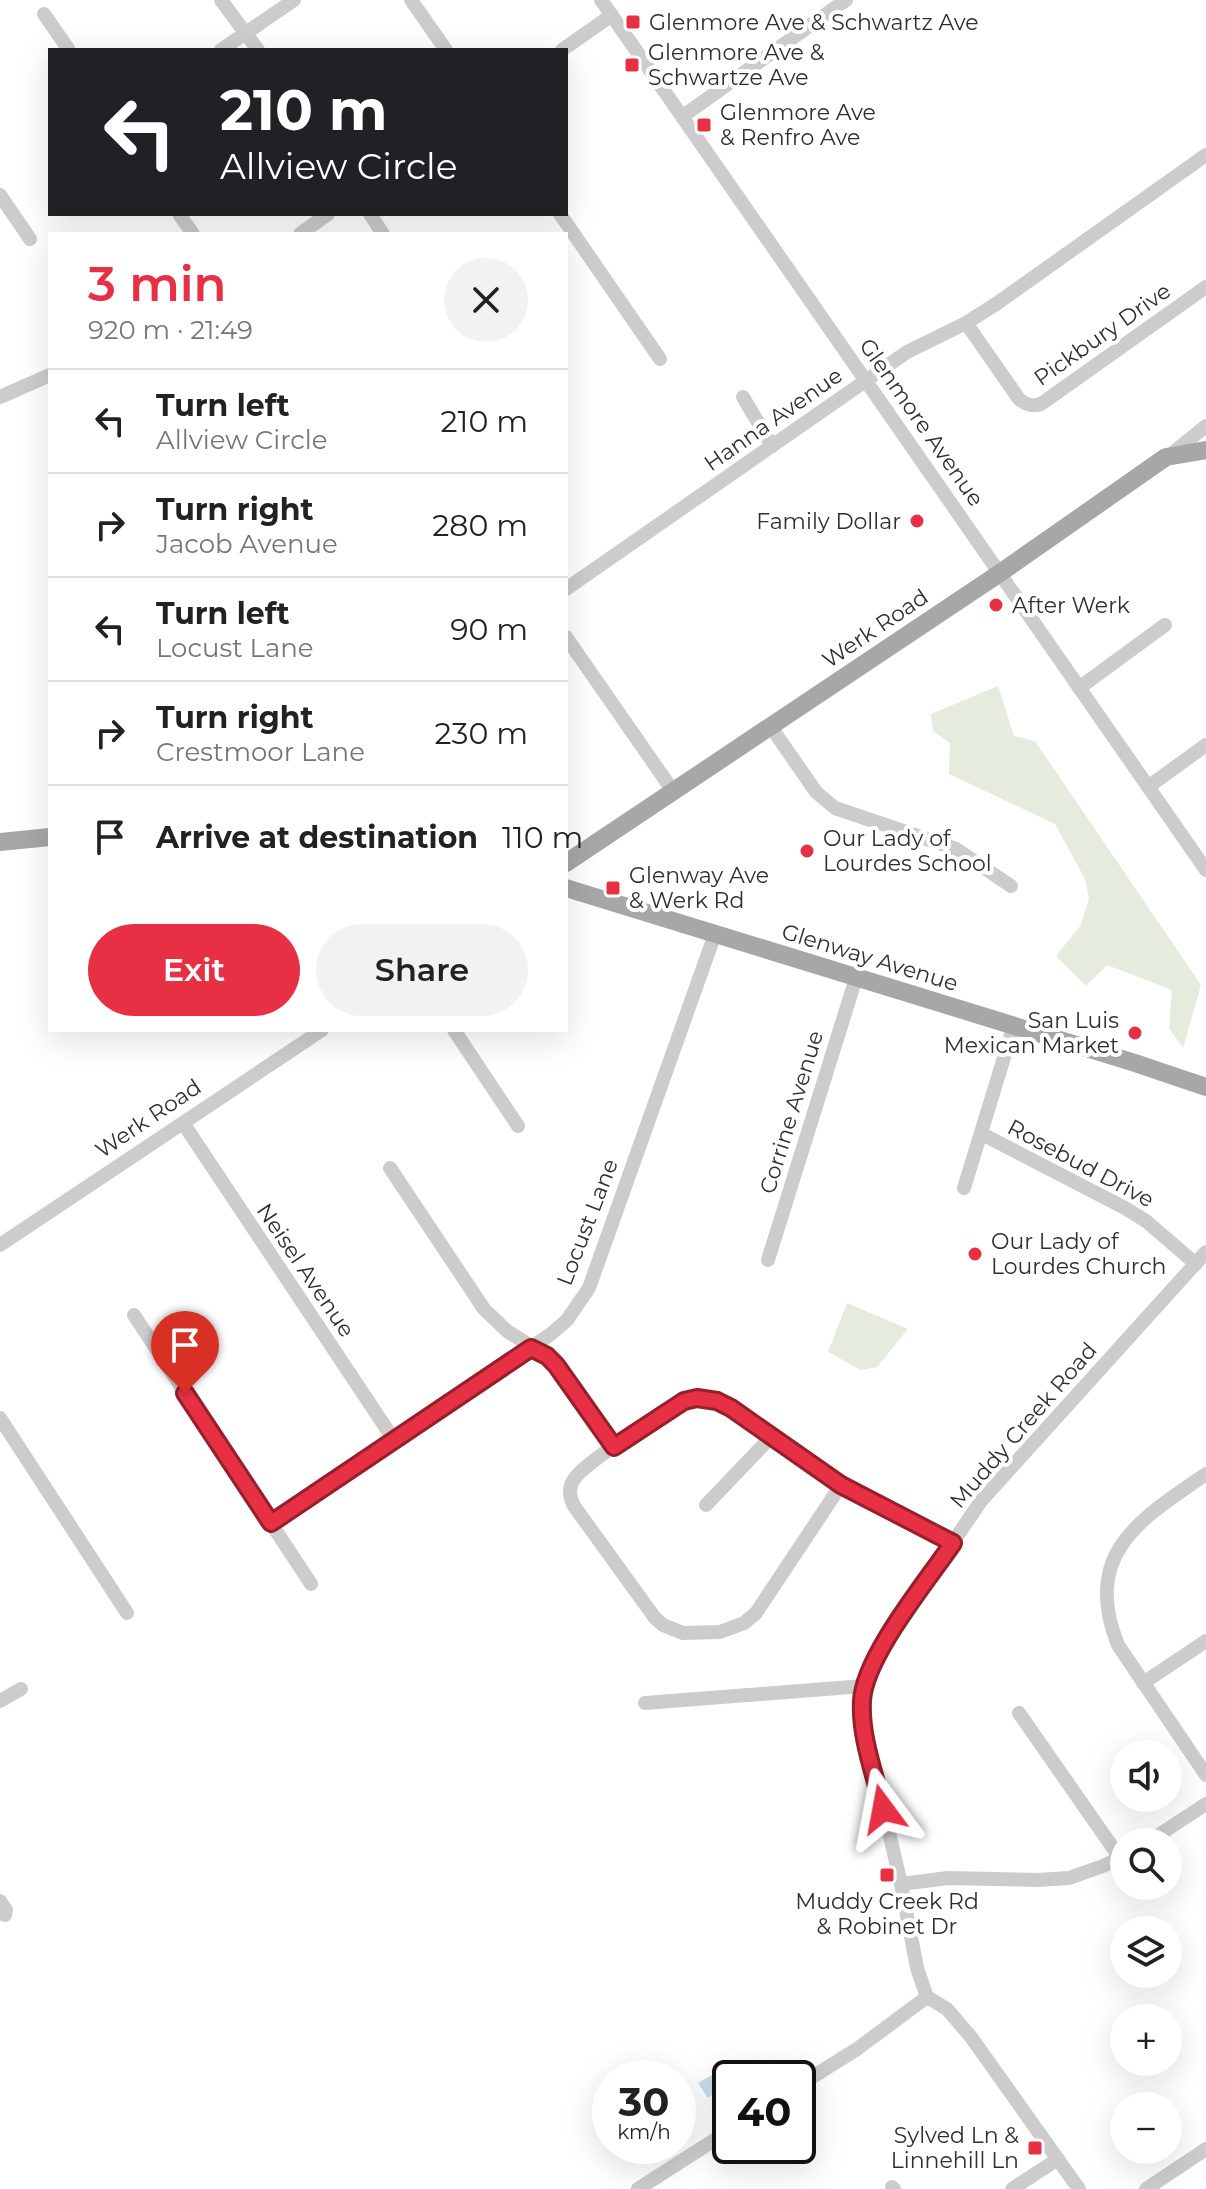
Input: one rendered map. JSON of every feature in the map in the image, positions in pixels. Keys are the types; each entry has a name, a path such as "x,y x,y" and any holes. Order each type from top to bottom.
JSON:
{"main road":[{"path":"1166,457 1206,450"},
{"name":"Werk Road","path":"568,862 1000,573 1166,457"},
{"path":"0,842 48,837"},
{"path":"583,851 579,875 587,895"},
{"name":"Glenway Avenue","path":"568,889 1206,1087"}],"street":[{"path":"221,0 256,48"},
{"path":"224,48 294,0"},
{"path":"411,0 445,48"},
{"name":"Glenmore Avenue","path":"601,0 1206,870"},
{"path":"683,116 846,0"},
{"path":"44,14 68,48"},
{"path":"565,48 612,15"},
{"name":"Hanna Avenue","path":"568,588 866,380 918,346 966,323 1206,155"},
{"path":"0,195 30,239"},
{"path":"303,232 325,216"},
{"path":"561,216 660,359"},
{"name":"Pickbury Drive","path":"966,323 1019,399 1035,406 1206,287"},
{"path":"0,397 48,376"},
{"path":"743,397 772,446"},
{"name":"Werk Road","path":"1166,457 1206,426"},
{"path":"1079,688 1165,625"},
{"path":"568,640 673,791"},
{"path":"771,727 816,792 835,808 956,849 1011,886"},
{"path":"1148,787 1206,745"},
{"name":"Locust Lane","path":"271,1523 531,1348 567,1320 589,1288 715,934"},
{"name":"Corrine Avenue","path":"768,1260 856,978"},
{"path":"964,1188 1014,1025"},
{"name":"Werk Road","path":"0,1245 319,1032"},
{"path":"455,1032 518,1126"},
{"name":"Neisel Avenue","path":"183,1123 394,1440"},
{"name":"Rosebud Drive","path":"982,1134 1125,1208 1201,1258"},
{"path":"390,1168 484,1309 507,1331 556,1365 614,1447"},
{"name":"Muddy Creek Road","path":"927,1997 917,1968 863,1720 864,1686 876,1656 981,1501 1201,1258"},
{"path":"134,1315 311,1584"},
{"path":"841,1485 750,1618 733,1629 720,1632 683,1633 655,1618 571,1499 570,1487 578,1474 614,1447 676,1405 697,1398 717,1401 731,1408 841,1485 953,1543"},
{"path":"0,1418 127,1613"},
{"path":"706,1505 772,1436"},
{"path":"1206,1474 1132,1529 1111,1568 1108,1600 1118,1645 1206,1775"},
{"path":"1143,1683 1206,1641"},
{"path":"645,1703 864,1686"},
{"path":"0,1701 21,1689"},
{"path":"1019,1713 1110,1840"},
{"path":"1169,1828 1206,1804"},
{"path":"901,1884 948,1878 1069,1878 1110,1862"},
{"path":"816,2075 857,2049 927,1997 947,2009 971,2037 1079,2189"},
{"path":"638,2189 712,2142"},
{"path":"1146,2189 1206,2149"},
{"path":"1012,2189 1058,2159"}],"green space":[{"path":"998,686 1014,736 1035,741 1201,985 1183,1048 1169,1028 1172,990 1107,965 1086,986 1056,956 1080,926 1089,899 1085,879 1055,824 949,774 950,743 933,731 931,714"},
{"path":"847,1303 908,1329 877,1367 861,1370 828,1352"}],"water":[{"path":"712,2075 712,2095 708,2098 698,2083"}],"place":[{"name":"Glenmore Ave & Schwartz Ave","path":"633,22"},
{"name":"Glenmore Ave & Schwartze Ave","path":"632,65"},
{"name":"Glenmore Ave & Renfro Ave","path":"704,125"},
{"name":"Family Dollar","path":"917,521"},
{"name":"After Werk","path":"996,605"},
{"name":"Our Lady of Lourdes School","path":"807,851"},
{"name":"Glenway Ave & Werk Rd","path":"613,888"},
{"name":"San Luis Mexican Market","path":"1135,1033"},
{"name":"Our Lady of Lourdes Church","path":"975,1254"},
{"name":"Muddy Creek Rd & Robinet Dr","path":"887,1875"},
{"name":"Sylved Ln & Linnehill Ln","path":"1035,2148"}],"route":[{"path":"185,1393 271,1523 531,1348 556,1365 614,1447 684,1401 706,1398 731,1408 841,1485 953,1543 876,1656 864,1686 863,1720 883,1809"}]}
